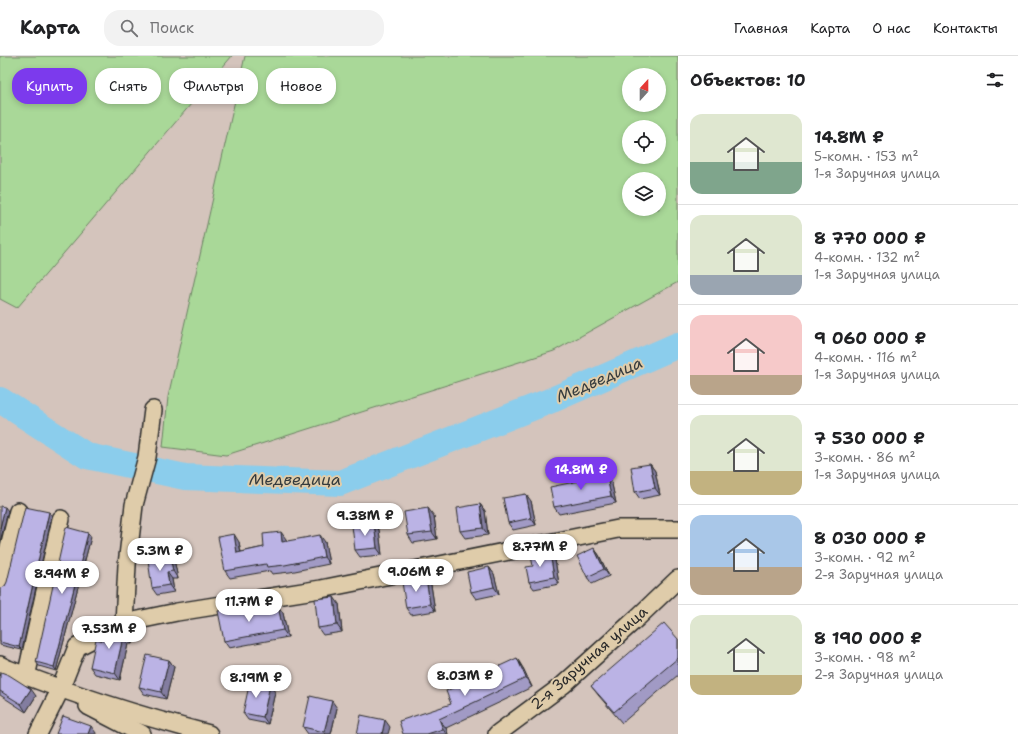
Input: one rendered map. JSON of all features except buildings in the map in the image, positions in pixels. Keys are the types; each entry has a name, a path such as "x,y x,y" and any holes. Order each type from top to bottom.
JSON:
{"street":[{"path":"124,623 127,565 134,505 147,457 153,410"},
{"path":"0,583 18,511"},
{"path":"26,676 61,519"},
{"path":"38,734 60,690 77,647 124,623 177,612 321,588 618,529 678,529"},
{"name":"2-я Заручная улица","path":"496,734 563,685 678,579"},
{"path":"0,665 60,690 150,718 209,734"},
{"path":"60,690 142,734"}],"green space":[{"path":"0,56 232,56 222,68 169,68 169,104 191,104 17,308 0,299"},
{"path":"245,56 678,56 678,282 554,351 226,455 163,447 168,397 234,104 258,104 258,68 242,68"}],"waterway":[{"name":"Медведица","path":"0,400 87,456 185,477 340,483 552,400 678,345"}]}
